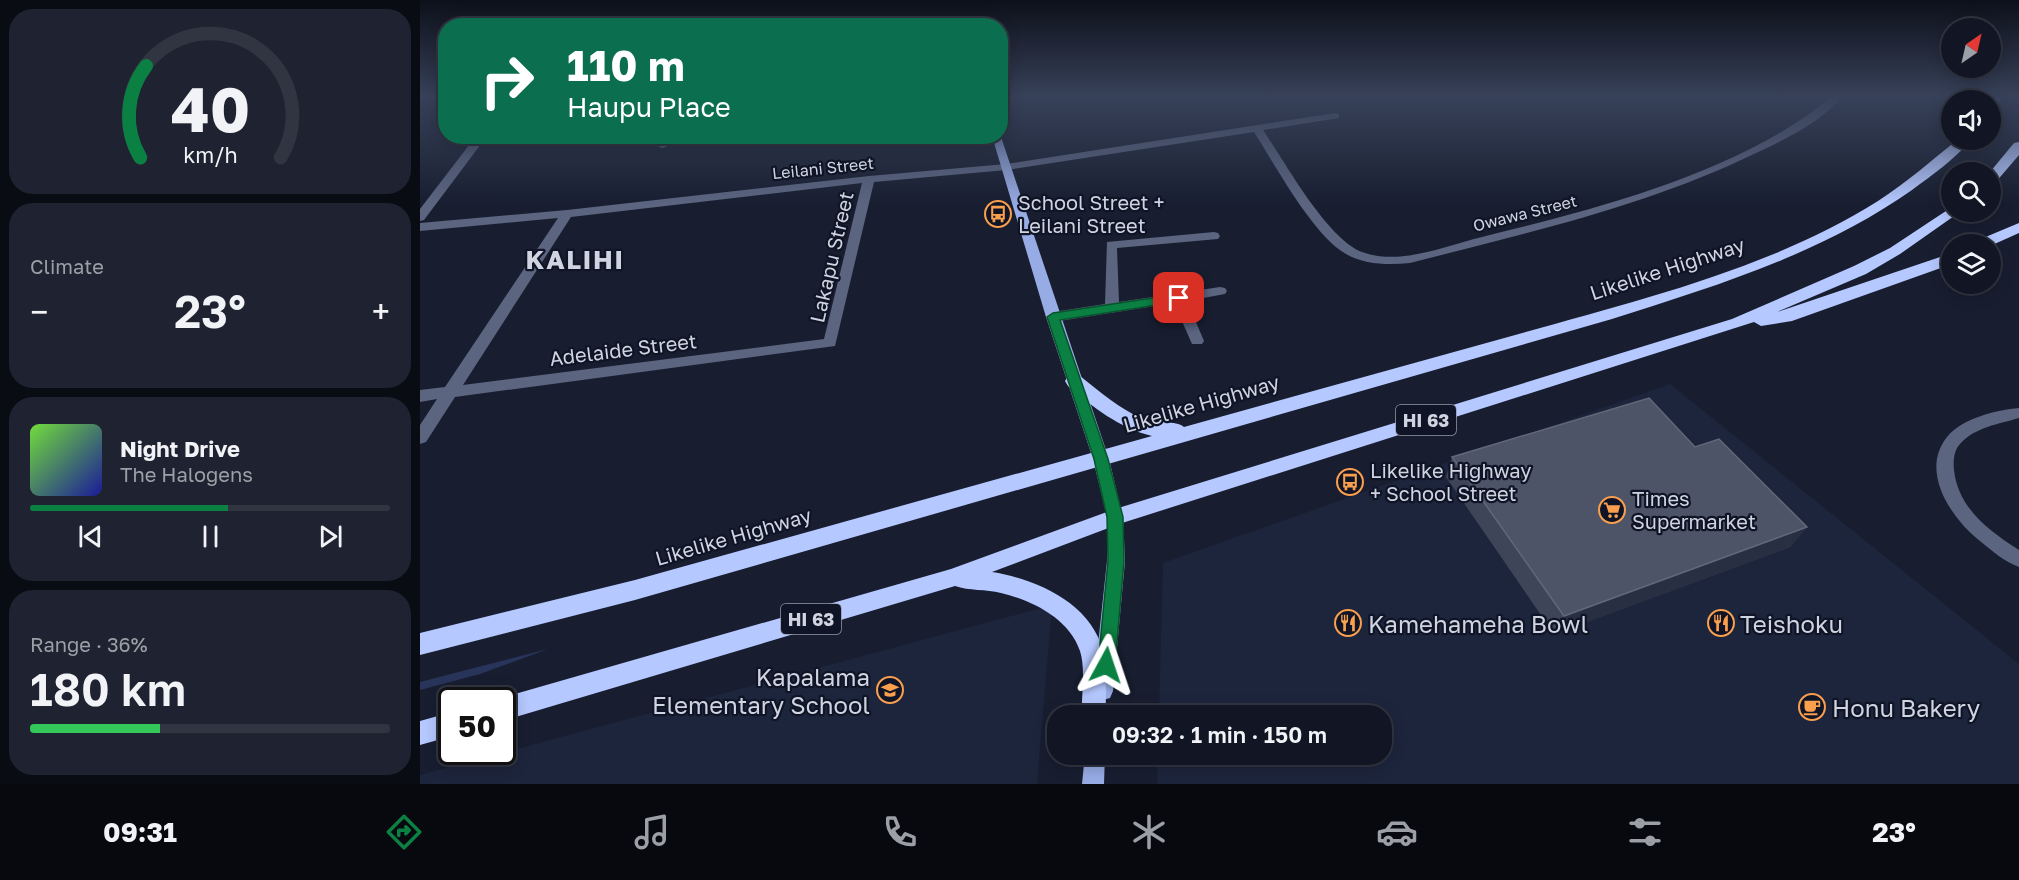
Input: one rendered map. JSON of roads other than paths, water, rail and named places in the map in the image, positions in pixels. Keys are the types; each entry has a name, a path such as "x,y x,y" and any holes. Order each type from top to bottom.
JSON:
{"highway":[{"path":"2001,169 2019,146"},
{"name":"Likelike Highway","path":"420,644 635,590 1595,318 1740,273 1825,237 1871,212 1928,173 1953,150"},
{"name":"HI 63","path":"516,705 951,578 1115,517 1738,323 1860,270 1896,251 1941,219"},
{"path":"2001,236 2019,228"},
{"path":"2001,244 2019,237"},
{"path":"1738,323 1786,317 1941,262"},
{"path":"1074,381 1104,405 1132,421 1157,430 1196,430"},
{"path":"951,578 977,579 1011,585 1040,596 1062,611 1077,626 1091,648 1094,705"},
{"path":"420,733 438,728"}],"main road":[{"path":"999,144 1053,317 1101,459 1115,517 1116,561 1101,705"},
{"path":"1093,784 1094,765"}],"street":[{"name":"Leilani Street","path":"420,227 567,214 869,179 1006,167 1233,133"},
{"name":"Owawa Street","path":"1259,133 1330,236 1351,252 1371,259 1391,261 1410,259 1600,210 1706,172 1788,133"},
{"path":"420,217 476,144"},
{"name":"Lakapu Street","path":"830,344 869,179"},
{"path":"420,438 567,214"},
{"path":"1112,308 1111,245 1214,236"},
{"path":"1053,317 1220,291"},
{"path":"1179,298 1197,341"},
{"name":"Adelaide Street","path":"420,396 830,344"},
{"path":"2018,413 1980,423 1956,436 1948,451 1945,471 1948,486 1965,516 1980,532 2019,559"}],"place":[{"name":"School Street + Leilani Street","path":"998,214"},
{"name":"Likelike Highway + School Street","path":"1350,482"},
{"name":"Times Supermarket","path":"1612,510"},
{"name":"Kamehameha Bowl","path":"1348,623"},
{"name":"Teishoku","path":"1721,623"},
{"name":"Kapalama Elementary School","path":"890,690"},
{"name":"Honu Bakery","path":"1812,707"}],"district":[{"name":"KALIHI","path":"575,259"}]}
